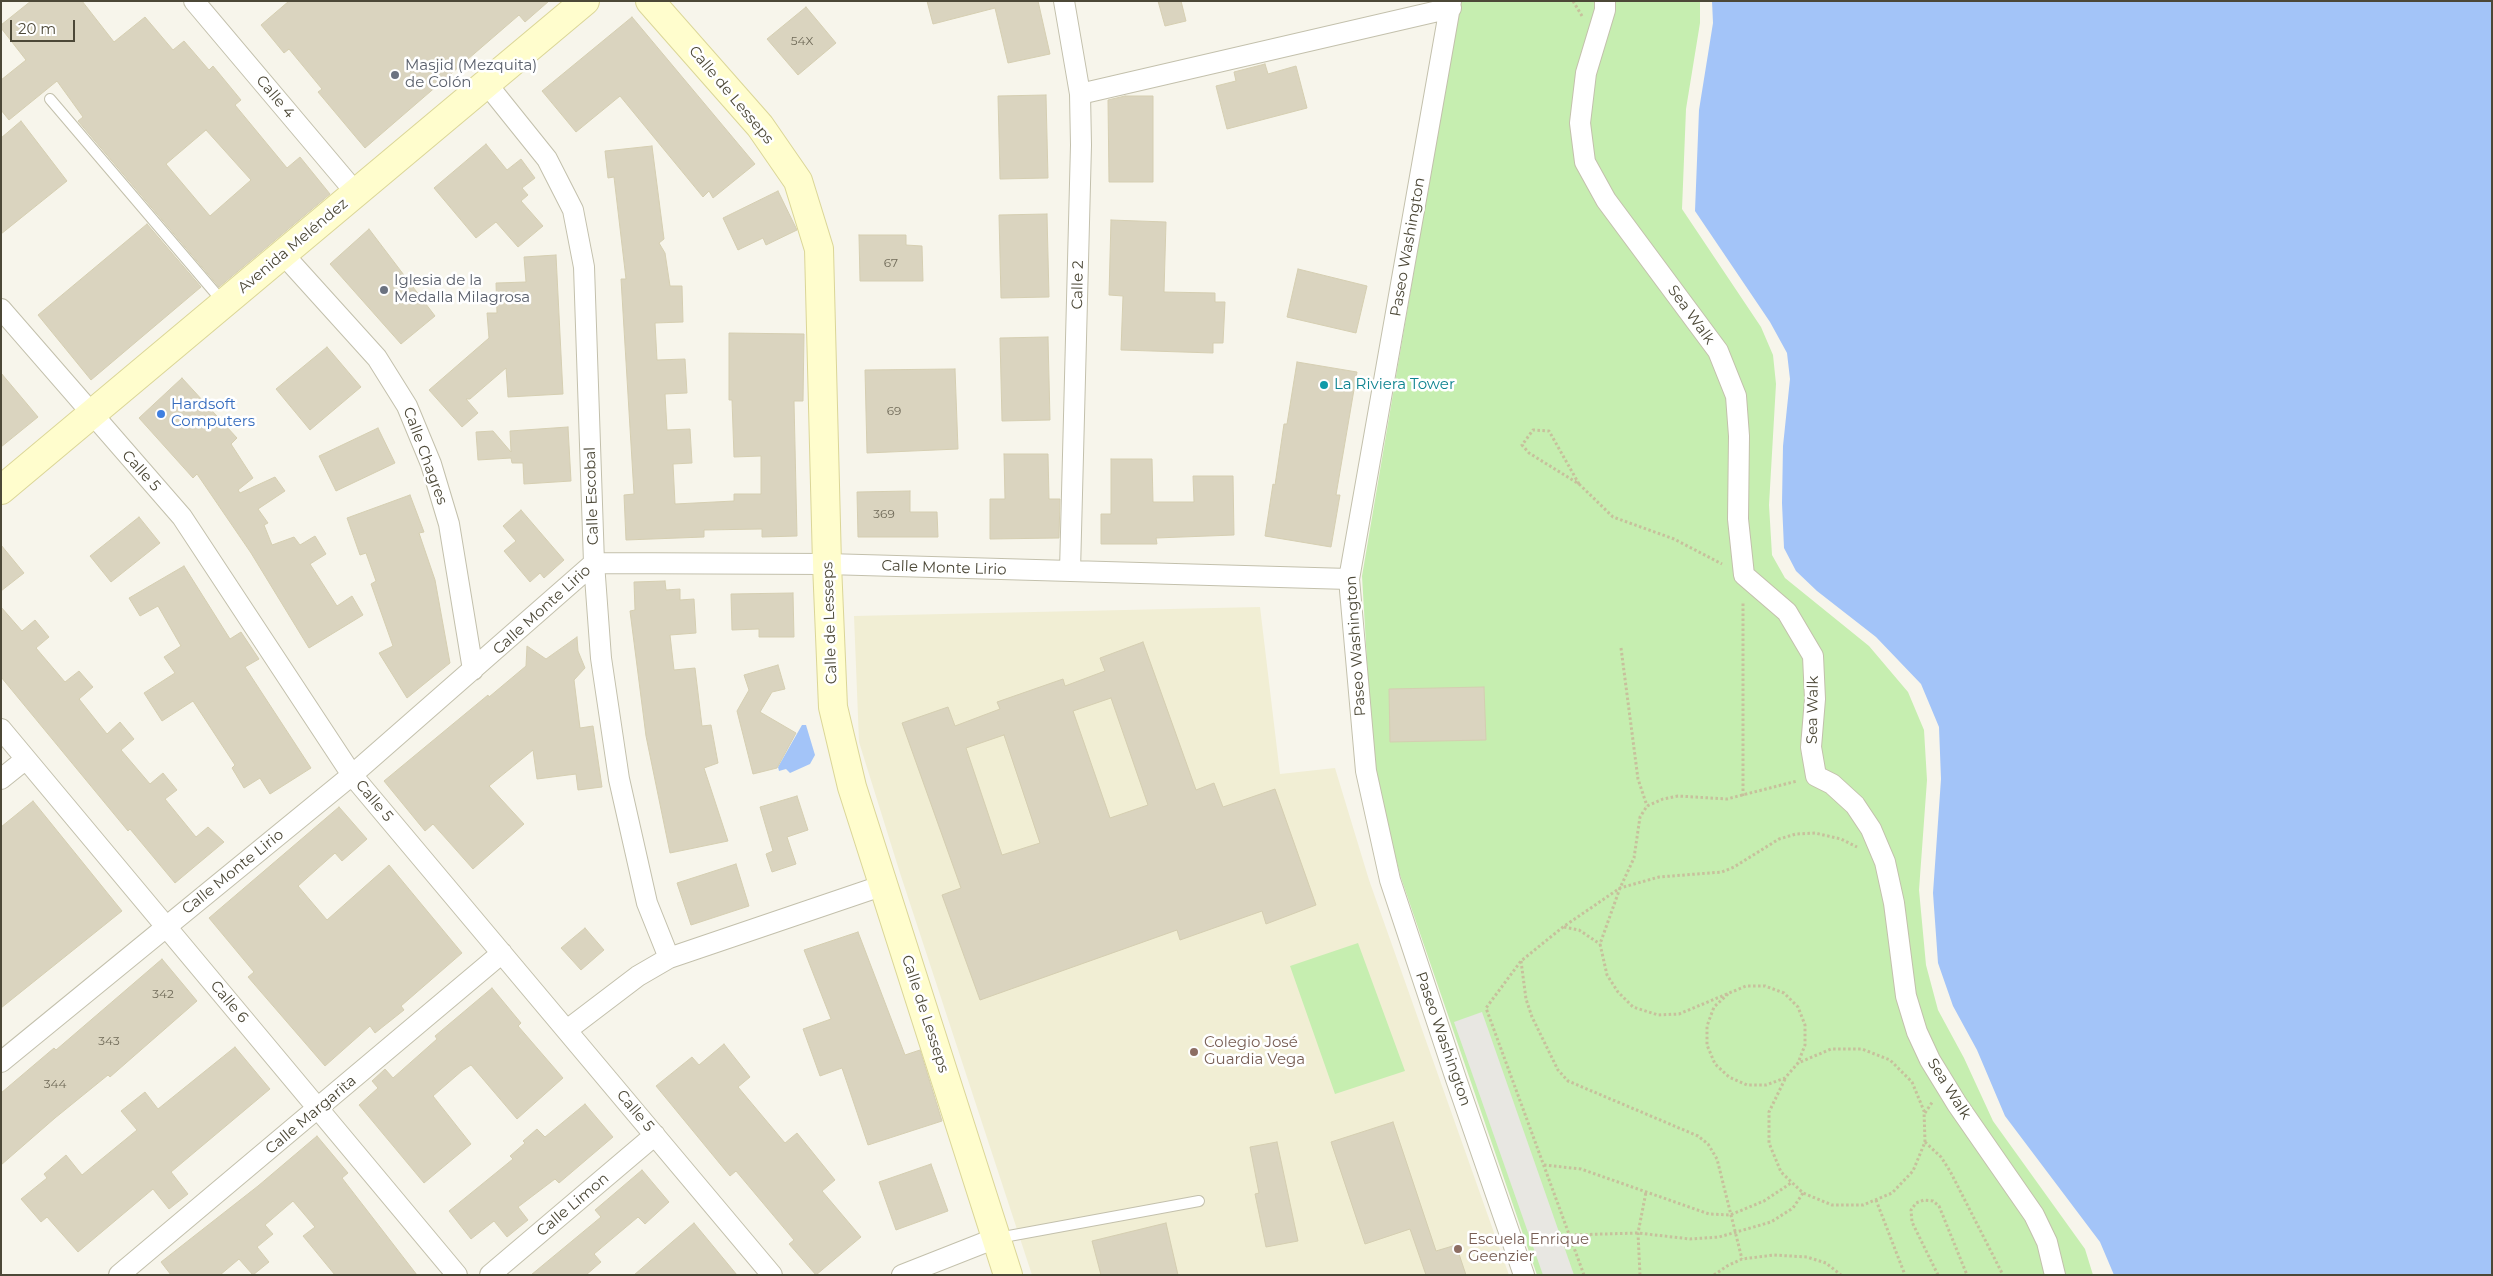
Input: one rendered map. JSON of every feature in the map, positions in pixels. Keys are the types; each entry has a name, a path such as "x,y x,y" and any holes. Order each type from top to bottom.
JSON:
{"main road":[{"name":"Avenida Meléndez","path":"1,490 584,1"},
{"name":"Calle de Lesseps","path":"650,1 760,126 798,181 820,249 827,564 833,707 852,787 1008,1275"}],"street":[{"name":"Calle 4","path":"194,1 356,193"},
{"name":"Calle 2","path":"1064,1 1080,94 1070,571"},
{"name":"Sea Walk","path":"1605,1 1605,10 1586,73 1580,123 1585,162 1606,200 1718,351 1736,396 1739,436 1738,519 1744,575 1787,612 1813,656 1816,699 1811,747 1816,776 1832,784 1855,805 1871,829 1885,862 1894,903 1906,996 1917,1032 1930,1060 1957,1104 2034,1215 2047,1242 2055,1275"},
{"path":"1080,94 1451,5"},
{"name":"Paseo Washington","path":"1451,5 1349,579 1366,771 1390,880 1524,1275"},
{"name":"Calle Escobal","path":"486,83 546,159 573,210 584,267 594,563 601,658 619,779 647,903 669,958"},
{"name":"Calle Chagres","path":"283,254 377,358 407,406 431,464 449,524 474,670"},
{"name":"Calle 5","path":"1,309 91,415 182,517 352,775 772,1275"},
{"name":"Calle Monte Lirio","path":"1,1062 352,775 594,563 827,564 1349,579"},
{"name":"Calle 6","path":"1,729 456,1275"},
{"path":"1,779 26,758"},
{"path":"567,1030 638,976 669,958 884,885"},
{"name":"Calle Margarita","path":"119,1275 502,953"},
{"name":"Calle Limon","path":"490,1275 655,1135"},
{"path":"902,1275 996,1238"}],"lane":[{"path":"50,99 224,303"},
{"path":"996,1238 1199,1201"}],"path":[{"path":"1579,484 1549,431 1533,430 1522,445 1529,453 1579,484 1613,517 1674,539 1744,575 1743,796"},
{"path":"1621,648 1638,779 1647,806"},
{"path":"1798,1063 1830,1048 1862,1049 1890,1060 1912,1082 1924,1111 1925,1142 1913,1171 1892,1193 1863,1205 1832,1205 1804,1194 1781,1172 1769,1143 1769,1112 1785,1078 1798,1063 1805,1045 1805,1025 1798,1007 1784,993 1765,986 1746,986 1679,1014 1658,1015 1633,1007 1618,992 1607,975 1600,944 1620,888 1634,858 1640,817 1647,806 1662,799 1678,796 1727,799 1816,776"},
{"path":"1584,1275 1486,1008 1521,961 1563,927 1620,888 1659,876 1722,872 1734,867 1779,839 1796,834 1815,833 1841,838 1885,862"},
{"path":"1563,927 1579,930 1600,944"},
{"path":"1521,961 1526,999 1558,1070 1568,1081 1582,1089 1698,1136 1708,1144 1717,1159 1742,1259"},
{"path":"1728,994 1714,1008 1707,1026 1707,1045 1715,1064 1729,1078 1747,1085 1766,1085 1785,1078"},
{"path":"1925,1142 1941,1157 1950,1171 2003,1275"},
{"path":"1544,1165 1581,1168 1709,1214 1730,1215 1764,1201 1791,1183"},
{"path":"1640,1275 1638,1233 1646,1192"},
{"path":"1570,1235 1638,1233 1690,1239 1735,1234 1771,1222 1793,1208 1804,1194"},
{"path":"1876,1200 1905,1275"},
{"path":"1938,1275 1912,1222 1911,1210 1916,1203 1924,1200 1933,1200 1939,1206 1967,1275"},
{"path":"1714,1275 1726,1266 1742,1259 1774,1255 1806,1257 1826,1263 1841,1275"}],"shaded area":[{"name":"Colegio José Guardia Vega","path":"1260,607 1280,774 1335,768 1369,880 1509,1275 1032,1275 859,742 854,616"},
{"path":"1482,1012 1574,1275 1543,1275 1454,1022"}],"green space":[{"path":"1460,1 1700,1 1700,23 1686,109 1682,209 1761,327 1773,355 1776,384 1769,505 1772,555 1785,578 1869,646 1908,692 1924,730 1927,780 1919,890 1926,965 1938,1010 1964,1058 1993,1121 2085,1249 2093,1275 1537,1275 1400,875 1373,765 1362,576"},
{"path":"1358,943 1405,1071 1335,1094 1290,966"}],"water":[{"path":"1712,1 2492,1 2492,1275 2114,1275 2100,1242 2005,1116 1977,1050 1953,1006 1938,963 1933,893 1941,779 1939,727 1921,684 1876,637 1817,591 1796,571 1784,548 1782,503 1783,446 1790,379 1787,353 1770,322 1695,211 1699,110 1713,23"},
{"path":"802,725 806,725 815,755 810,764 790,773 786,769 779,771 778,767"}],"building":[{"path":"31,1 82,1 114,42 145,17 173,50 184,41 209,70 213,66 241,100 235,105 287,168 300,157 330,194 219,287 78,121 83,117 57,81 9,120 1,110 1,80 26,60 1,28 1,25","holes":["206,130 251,180 210,216 166,164"]},
{"path":"289,1 549,1 525,22 519,15 365,148 318,92 322,89 289,49 284,53 261,25"},
{"path":"927,1 1038,1 1050,54 1008,63 995,8 933,24"},
{"path":"1158,1 1181,1 1186,21 1165,26"},
{"path":"806,7 836,43 798,75 767,39"},
{"path":"632,17 755,164 713,198 709,191 703,197 620,96 576,132 542,91"},
{"path":"1265,64 1268,74 1296,66 1307,108 1227,129 1216,86 1236,81 1234,72"},
{"path":"1046,95 1048,178 1000,179 998,96"},
{"path":"1125,96 1153,96 1153,182 1109,182 1108,100"},
{"path":"21,121 67,181 1,234 1,138"},
{"path":"486,144 507,170 521,159 535,178 522,188 528,195 521,201 543,226 518,247 496,222 476,238 434,188"},
{"path":"652,146 664,239 659,243 665,253 670,286 682,286 683,322 655,323 657,360 685,359 687,393 665,394 667,430 690,429 692,463 673,464 675,504 734,501 734,494 761,494 761,456 734,457 732,400 729,400 729,333 804,334 803,401 794,401 797,536 762,537 762,529 704,530 704,537 626,540 624,495 634,494 621,279 626,279 614,177 608,178 605,151"},
{"path":"778,191 797,230 766,245 763,238 738,250 723,218"},
{"path":"1047,214 1049,297 1001,298 999,215"},
{"path":"1111,220 1166,222 1164,292 1215,293 1215,302 1225,302 1223,343 1213,343 1213,353 1121,350 1123,296 1109,295"},
{"path":"147,224 201,287 91,380 38,315"},
{"name":"Iglesia de la Medalla Milagrosa","path":"369,229 435,316 401,344 330,264"},
{"path":"859,235 906,235 906,245 922,246 923,281 860,281"},
{"path":"556,255 563,394 508,397 506,368 470,399 466,399 478,413 462,427 429,390 489,338 487,313 497,313 496,283 526,282 524,257"},
{"path":"1298,269 1367,286 1356,333 1287,317"},
{"path":"1048,337 1050,420 1002,421 1000,338"},
{"path":"327,347 361,387 310,430 276,389"},
{"path":"1297,362 1357,372 1336,495 1340,495 1331,547 1265,536 1284,424 1287,424"},
{"path":"955,369 958,449 867,453 865,370"},
{"path":"1,373 38,417 1,447"},
{"path":"182,378 237,438 231,444 253,478 238,490 240,493 275,477 285,491 258,509 268,523 264,525 272,545 294,537 300,545 315,536 326,554 310,564 337,606 352,596 363,615 309,648 251,553 197,474 193,478 139,418"},
{"path":"568,427 571,481 524,484 523,463 512,463 511,458 478,460 476,432 493,431 511,452 510,431"},
{"path":"378,428 395,463 336,491 319,456"},
{"path":"1004,454 1048,454 1049,499 1060,499 1059,538 990,539 990,499 1005,499"},
{"path":"1111,459 1152,459 1153,502 1194,502 1193,476 1233,476 1234,535 1156,538 1157,544 1101,544 1101,514 1111,514"},
{"path":"910,491 910,512 937,512 938,537 858,537 857,492"},
{"path":"410,495 424,532 419,533 435,580 450,663 407,698 379,653 393,646 371,584 376,581 366,553 360,555 347,518"},
{"path":"521,510 564,560 544,578 540,573 530,582 504,551 516,541 503,526"},
{"path":"139,517 160,543 111,582 90,556"},
{"path":"1,545 24,573 1,591"},
{"path":"184,566 230,639 241,632 259,659 245,667 311,768 270,794 260,778 244,788 232,768 235,765 193,701 162,721 144,693 175,673 164,657 181,646 158,606 140,616 129,598"},
{"path":"665,581 666,590 680,589 680,600 694,599 696,633 670,635 674,670 695,668 702,726 711,725 718,763 704,768 728,841 670,853 646,736 630,611 635,610 634,582"},
{"path":"793,593 794,637 759,637 759,629 732,630 731,594"},
{"path":"1,607 22,631 35,620 49,637 36,648 65,682 79,671 93,687 79,699 107,734 120,722 134,739 121,750 150,784 163,773 177,790 165,799 196,837 208,827 224,842 175,883 130,829 128,831 1,677"},
{"path":"577,637 578,651 585,668 574,680 580,728 593,726 602,787 578,790 576,774 537,779 533,750 489,786 524,824 473,869 433,824 425,831 384,781 526,666 527,646 546,659"},
{"path":"1143,642 1196,790 1214,783 1223,807 1275,789 1316,905 1266,924 1262,911 1180,940 1177,930 980,1000 942,895 961,888 902,723 948,707 955,726 1000,709 997,702 1063,679 1065,686 1105,671 1100,658","holes":["1111,698 1148,805 1110,818 1073,711","1004,735 1040,843 1002,855 966,748"]},
{"path":"778,665 785,689 772,692 760,712 796,733 777,768 753,774 737,711 749,690 744,675"},
{"path":"1484,687 1486,740 1390,742 1389,689"},
{"path":"797,796 808,830 787,837 796,864 772,872 766,854 773,851 760,807"},
{"path":"33,801 122,911 1,1008 1,827"},
{"path":"339,807 367,839 342,861 335,853 298,886 327,920 389,865 462,953 401,1006 404,1010 375,1033 370,1026 325,1066 248,977 254,972 209,918"},
{"path":"736,864 749,906 691,925 677,883"},
{"path":"585,928 604,950 581,970 561,948"},
{"path":"858,932 905,1055 920,1050 942,1121 868,1145 842,1068 820,1076 803,1029 831,1019 804,950"},
{"path":"162,959 197,1001 110,1077 108,1075 1,1165 1,1093 54,1048 56,1050"},
{"path":"492,988 521,1023 518,1026 563,1078 517,1119 471,1065 463,1070 433,1096 471,1144 424,1183 359,1105 378,1088 372,1081 385,1069 393,1078 437,1039 435,1036"},
{"path":"724,1044 750,1077 738,1087 785,1143 797,1133 835,1180 822,1191 861,1237 816,1275 789,1244 794,1240 736,1171 730,1176 656,1086 692,1057 699,1065"},
{"path":"235,1047 270,1089 171,1172 188,1194 169,1209 153,1189 78,1252 47,1217 41,1222 21,1199 47,1178 44,1174 66,1155 82,1175 137,1130 121,1111 145,1092 158,1109"},
{"path":"585,1104 613,1137 559,1183 555,1179 518,1207 528,1220 507,1237 494,1221 471,1239 449,1211 513,1159 510,1156 537,1129 545,1137"},
{"path":"1393,1122 1436,1251 1456,1245 1466,1275 1426,1275 1410,1229 1365,1244 1331,1142"},
{"path":"317,1136 348,1173 342,1178 417,1275 335,1275 303,1236 315,1227 293,1201 265,1225 273,1234 257,1247 269,1262 253,1275 239,1259 220,1275 171,1275 161,1262 258,1186"},
{"path":"1277,1142 1298,1241 1266,1247 1255,1194 1259,1193 1250,1147"},
{"path":"931,1164 948,1211 896,1230 879,1182"},
{"path":"642,1170 669,1202 645,1224 638,1217 594,1254 601,1262 586,1275 531,1275 601,1217 595,1210"},
{"path":"694,1223 737,1275 634,1275 672,1242"},
{"path":"1166,1223 1178,1275 1101,1275 1092,1241"}],"place":[{"name":"Masjid (Mezquita) de Colón","path":"395,75"},
{"name":"Iglesia de la Medalla Milagrosa","path":"384,290"},
{"name":"La Riviera Tower","path":"1324,385"},
{"name":"Hardsoft Computers","path":"161,414"},
{"name":"Colegio José Guardia Vega","path":"1194,1052"},
{"name":"Escuela Enrique Geenzier","path":"1458,1249"}]}
